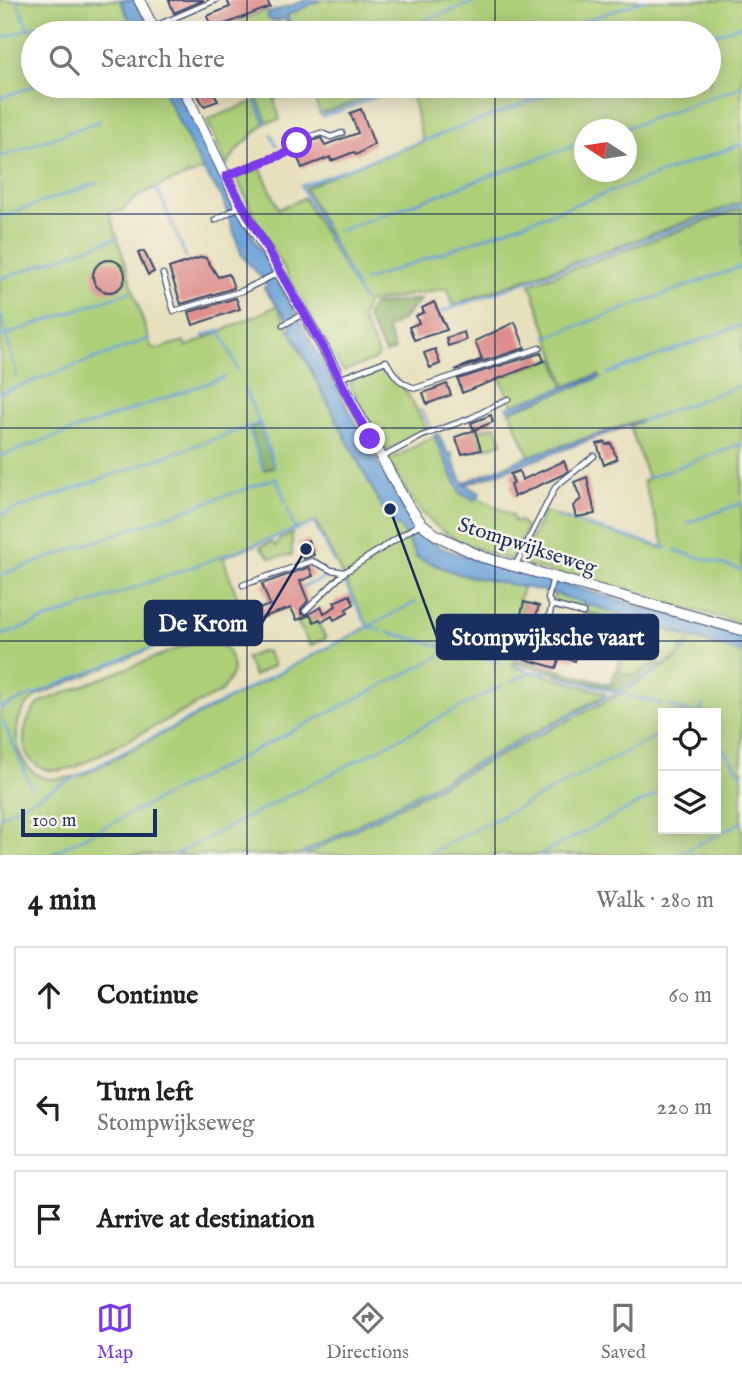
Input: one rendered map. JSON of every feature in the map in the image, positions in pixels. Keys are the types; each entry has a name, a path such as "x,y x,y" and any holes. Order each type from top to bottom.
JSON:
{"street":[{"path":"139,0 150,21"},
{"name":"Stompwijkseweg","path":"188,98 239,206 339,379 380,459 418,524 455,546 552,579 742,629"}],"lane":[{"path":"173,21 216,0"},
{"path":"226,176 286,153 303,138 321,133 331,137 342,133"},
{"path":"215,220 239,206"},
{"path":"163,274 174,311 264,281 277,273"},
{"path":"285,324 302,315"},
{"path":"339,379 386,361 396,377 405,385 416,388 540,348"},
{"path":"380,459 422,436 471,418 508,399"},
{"path":"515,567 556,486 594,456"},
{"path":"305,611 345,572 418,524"},
{"path":"243,585 312,561 331,570 345,572"},
{"path":"552,579 548,599 552,605 583,614"},
{"path":"541,650 552,605"}],"green space":[{"path":"0,0 120,0 130,21 21,21 21,98 167,98 203,170 138,196 122,211 109,211 151,347 158,349 184,341 186,347 277,306 388,519 402,530 417,558 459,574 523,587 519,601 523,603 518,622 530,628 512,666 605,693 604,696 299,855 0,855","holes":["316,522 368,627 83,775 49,779 35,774 28,767 17,739 19,720 26,706 38,695 242,611 223,557"]},
{"path":"321,0 742,0 742,202 453,305 448,288 367,303 361,318 379,355 375,360 343,371 259,226 236,176 261,169 279,209 304,198 364,302 305,188 339,172 423,142 413,98 721,98 721,21 288,21 286,15"},
{"path":"268,10 268,17 278,21 238,21"},
{"path":"257,98 277,98 274,99 280,120 267,122"},
{"path":"314,98 367,98 320,114"},
{"path":"255,101 265,123 237,150 227,165 207,120"},
{"path":"742,208 742,623 528,566 523,556 544,512 662,548 664,544 643,481 648,479 630,426 642,420 529,456 510,411 600,377 598,375 566,386 530,284"},
{"path":"421,299 403,319 387,329 395,350 385,353 366,316 373,305"},
{"path":"554,358 564,387 512,405 500,378"},
{"path":"376,370 401,385 427,430 388,450 383,449 350,384 353,379"},
{"path":"260,425 274,467 264,470 250,428"},
{"path":"496,426 502,443 483,449 480,439 472,441 469,433"},
{"path":"434,436 449,467 463,486 512,515 515,522 520,521 527,529 510,560 467,545 437,526 424,514 401,482 389,461"},
{"path":"292,534 292,555 271,558 260,547 271,542 276,546 280,539"},
{"path":"553,593 690,638 676,657 662,667 658,661 634,676 619,672 637,622 585,612 554,601"},
{"path":"585,612 638,622 619,672 634,676 658,661 662,667 619,691 514,662 515,658 610,685 630,630 585,617"},
{"path":"306,616 308,620 316,619 326,638 310,646 297,621"},
{"path":"693,639 742,653 742,855 305,855 616,696 679,658"},
{"path":"199,640 220,644 231,658 233,673 221,692 76,767 48,770 37,766 30,759 25,750 25,729 28,719 41,702"},
{"path":"262,651 267,652 274,665 254,676 246,658"}],"water":[{"path":"120,0 135,0 146,21 130,21"},
{"path":"307,0 321,0 287,15 289,21 271,20 267,17 269,13"},
{"path":"167,98 184,98 235,204 415,529 441,548 452,552 742,635 742,653 553,593 459,574 418,558 402,530 388,519 290,329 292,326 264,288 267,284 242,256 222,197 203,170"},
{"path":"599,375 600,378 509,411 507,407"},
{"path":"645,420 465,485 480,493 476,500 461,494 434,436 438,434 449,455 452,453 453,462 463,483 529,456"}],"building":[{"path":"169,0 204,0 174,13"},
{"path":"227,0 267,0 270,7 233,21 209,21 207,16 230,7"},
{"path":"200,98 217,98 218,101 204,106"},
{"path":"361,109 374,144 356,155 354,152 331,161 330,157 302,168 297,156 302,154 300,148 305,143 321,138 325,145 358,133 350,113"},
{"path":"144,251 154,272 148,275 138,253"},
{"path":"206,258 218,277 229,274 234,288 181,304 169,268"},
{"path":"109,260 120,265 125,276 120,287 109,292 98,287 93,276 98,265"},
{"path":"236,298 240,309 193,325 189,312"},
{"path":"434,302 447,330 414,340 409,327 419,323 416,316 424,312 422,308"},
{"path":"515,322 525,348 455,370 482,359 475,341"},
{"path":"464,332 466,340 448,346 446,338"},
{"path":"435,349 440,364 430,368 424,353"},
{"path":"541,353 544,361 462,393 458,379"},
{"path":"447,384 451,395 427,404 423,393"},
{"path":"491,415 493,422 474,430 471,423"},
{"path":"475,430 481,450 462,454 455,437"},
{"path":"605,442 606,445 611,443 617,459 604,465 597,444"},
{"path":"564,461 568,471 514,497 510,485 514,483 510,474 519,471 522,480"},
{"path":"587,477 595,514 576,517 573,506 581,499 574,482"},
{"path":"308,540 314,555 303,559 298,544"},
{"path":"309,567 313,576 300,581 308,601 301,609 301,614 307,615 321,607 324,613 336,606 334,602 350,595 354,604 346,609 348,613 334,620 332,616 322,622 320,619 314,622 310,615 297,620 291,608 251,621 254,628 229,638 222,623 270,605 262,584"},
{"path":"524,602 539,606 535,618 521,614"},
{"path":"548,640 579,648 575,661 560,657 556,668 525,659 528,648 544,654"}],"waterway":[{"path":"17,0 25,21"},
{"path":"422,21 481,0"},
{"path":"585,21 644,0"},
{"path":"50,21 56,19"},
{"path":"721,33 742,25"},
{"path":"0,39 21,32"},
{"path":"721,94 742,86"},
{"path":"0,98 21,90"},
{"path":"255,98 266,124"},
{"path":"336,112 374,98"},
{"path":"363,300 301,186 540,98"},
{"path":"637,124 709,98"},
{"path":"322,116 334,112"},
{"path":"0,157 100,121"},
{"path":"271,134 276,145"},
{"path":"364,281 742,144"},
{"path":"338,231 574,146"},
{"path":"0,217 97,183"},
{"path":"152,190 158,191 186,257"},
{"path":"138,197 144,194"},
{"path":"126,207 131,202"},
{"path":"441,312 742,205"},
{"path":"0,279 119,237"},
{"path":"547,337 742,266"},
{"path":"0,337 131,291"},
{"path":"0,310 17,377"},
{"path":"607,374 742,325"},
{"path":"203,336 220,330 238,370"},
{"path":"0,393 149,339"},
{"path":"0,456 225,377"},
{"path":"642,421 742,385"},
{"path":"0,515 259,423 245,389"},
{"path":"421,410 431,428"},
{"path":"260,423 274,466"},
{"path":"248,426 263,469"},
{"path":"648,478 742,444"},
{"path":"0,575 276,478 286,502"},
{"path":"688,523 742,503"},
{"path":"287,507 295,530"},
{"path":"557,517 667,548"},
{"path":"0,636 314,523 334,562"},
{"path":"674,550 742,570"},
{"path":"300,588 332,575"},
{"path":"346,585 368,627 381,630"},
{"path":"0,708 271,600"},
{"path":"0,816 416,602"},
{"path":"388,632 500,662"},
{"path":"49,855 452,650"},
{"path":"515,665 531,672 547,673"},
{"path":"302,855 661,669"},
{"path":"511,682 531,672"},
{"path":"557,676 662,704"},
{"path":"174,855 503,685"},
{"path":"702,708 704,704"},
{"path":"670,706 677,708"},
{"path":"4,723 32,788"},
{"path":"426,855 658,736"},
{"path":"721,746 742,775"},
{"path":"539,855 658,794"},
{"path":"677,855 742,822"}],"place":[{"name":"Stompwijksche vaart","path":"390,509"},
{"name":"De Krom","path":"306,549"}],"route":[{"path":"297,143 286,153 226,176 258,238 324,349 370,439"}]}
